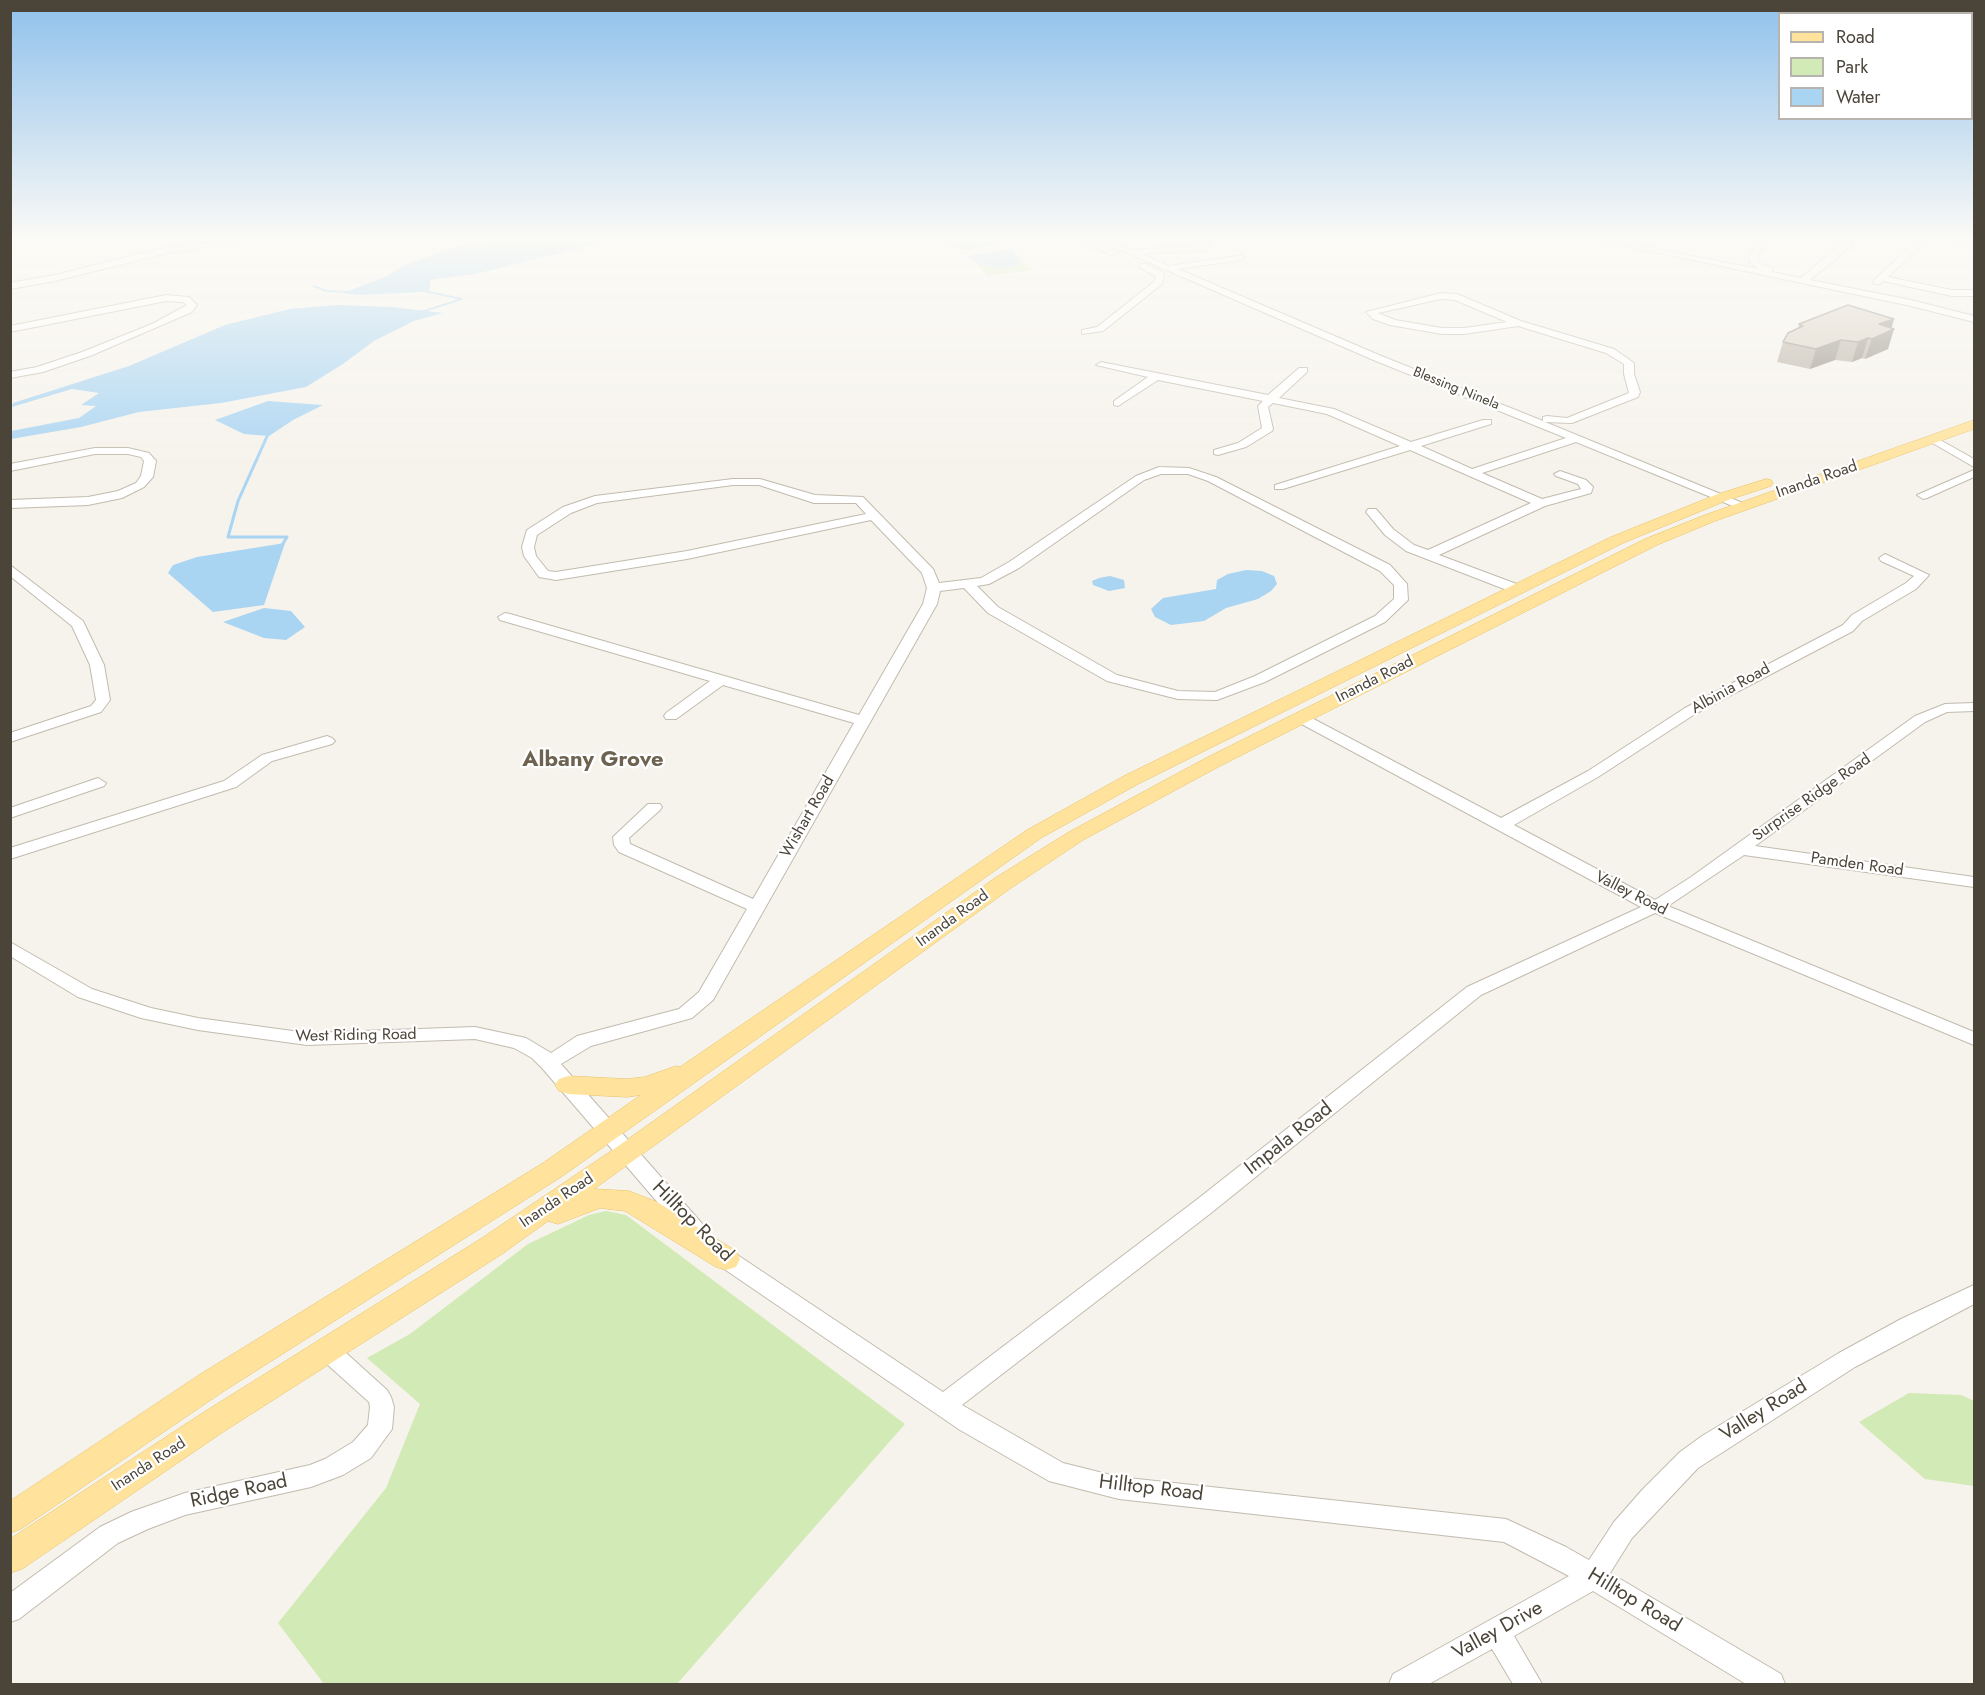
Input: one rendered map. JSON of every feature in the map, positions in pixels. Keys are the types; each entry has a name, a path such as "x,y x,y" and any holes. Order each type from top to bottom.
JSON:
{"main road":[{"name":"Inanda Road","path":"10,1519 210,1384 552,1170 1034,834 1131,780 1634,532 1723,497 1974,413"},
{"name":"Inanda Road","path":"10,1558 99,1497 492,1246 626,1154 1003,883 1043,856 1122,809 1660,538 1974,424"},
{"path":"1827,464 1860,458 1873,461"},
{"path":"1634,532 1660,538"},
{"path":"568,1085 610,1088 647,1085 706,1063"},
{"path":"492,1246 580,1203 600,1198 615,1198 647,1209 726,1259"}],"street":[{"path":"10,329 55,320"},
{"path":"10,375 39,370 86,354 168,320"},
{"path":"1085,332 1100,329 1111,320"},
{"name":"Blessing Ninela","path":"1289,320 1374,357 1744,506"},
{"path":"1387,320 1442,331 1464,331 1518,322"},
{"path":"1514,320 1599,347 1629,363 1634,395 1568,421 1549,419 1537,422"},
{"path":"1101,365 1330,411 1541,503"},
{"path":"1218,452 1242,445 1268,429 1263,406 1304,370"},
{"path":"1118,403 1155,377"},
{"path":"1279,487 1487,422"},
{"path":"1470,473 1578,438"},
{"path":"1933,439 1974,464"},
{"path":"10,468 95,451 128,451 145,455 150,461 150,470 140,485 114,496 88,501 10,504"},
{"path":"874,516 687,555 569,574 544,574 530,556 528,547 531,533 551,519 584,504 608,497 744,481 776,486 814,499 859,500 928,572 934,588 969,585 984,581 1014,565 1140,478 1159,470 1189,471 1212,479 1385,568 1400,584 1401,600 1380,619 1260,679 1217,696 1178,695 1112,678 993,610 969,585"},
{"path":"1923,495 1974,473"},
{"path":"1430,554 1541,503 1587,491 1587,487 1582,482 1560,474"},
{"path":"1372,512 1398,540 1410,548 1517,589"},
{"name":"Albinia Road","path":"1501,825 1575,785 1690,711 1848,628 1857,618 1911,586 1923,575 1885,558"},
{"path":"10,569 78,624 97,665 103,700 96,709 10,738"},
{"name":"Wishart Road","path":"549,1064 571,1047 584,1041 669,1020 697,1006 706,996 933,599 934,588"},
{"path":"505,617 863,721"},
{"path":"671,716 721,680"},
{"name":"Surprise Ridge Road","path":"1655,907 1697,880 1920,719 1945,708 1974,706"},
{"name":"Valley Road","path":"1301,718 1655,907 1974,1039"},
{"path":"10,854 230,784 272,756 327,741"},
{"path":"10,813 98,783"},
{"path":"654,807 621,837 622,845 756,907"},
{"name":"Pamden Road","path":"1740,849 1974,882"},
{"name":"Impala Road","path":"944,1405 1203,1207 1469,994 1655,907"},
{"name":"West Riding Road","path":"10,948 86,993 148,1014 287,1038 329,1039 454,1033 493,1035 527,1046 539,1053 607,1132"},
{"name":"Hilltop Road","path":"607,1132 695,1232 726,1259 969,1423 1058,1473 1087,1482 1119,1488 1506,1531 1557,1555 1771,1684"},
{"name":"Valley Road","path":"1593,1577 1623,1530 1689,1460 1847,1360 1974,1294"},
{"name":"Ridge Road","path":"10,1610 109,1535 140,1520 185,1503 264,1488 310,1476 334,1467 362,1450 380,1429 383,1418 379,1397 327,1350"},
{"name":"Valley Drive","path":"1403,1684 1593,1577"},
{"path":"1497,1632 1528,1684"}],"green space":[{"path":"606,1211 626,1215 905,1424 677,1684 324,1684 278,1623 386,1488 420,1404 367,1358 410,1334 528,1244 589,1215"},
{"path":"1909,1393 1961,1395 1974,1401 1974,1486 1925,1479 1859,1422"}],"water":[{"path":"245,320 417,320 374,341 306,387 221,403 139,412 81,427 11,439 11,431 79,418 96,406 81,405 99,393 72,389 12,407 13,403 129,366 225,325"},
{"path":"268,401 323,405 293,420 269,436 244,434 215,420"},
{"path":"285,543 264,605 213,612 168,573 173,565 197,557"},
{"path":"1246,570 1262,571 1274,576 1277,584 1258,599 1226,608 1204,621 1171,625 1155,617 1151,609 1163,598 1216,589 1217,580 1228,574"},
{"path":"1110,576 1124,580 1125,588 1109,591 1093,585 1092,581"},
{"path":"264,608 291,611 305,627 286,640 264,638 223,622"}],"building":[{"path":"1809,320 1891,320 1879,324 1894,329 1872,339 1868,338 1858,342 1841,340 1816,349 1783,342 1788,333 1803,326 1799,324"}],"waterway":[{"path":"269,432 238,501 228,537 287,537 282,545"}],"district":[{"name":"Albany Grove","path":"593,761"}]}
